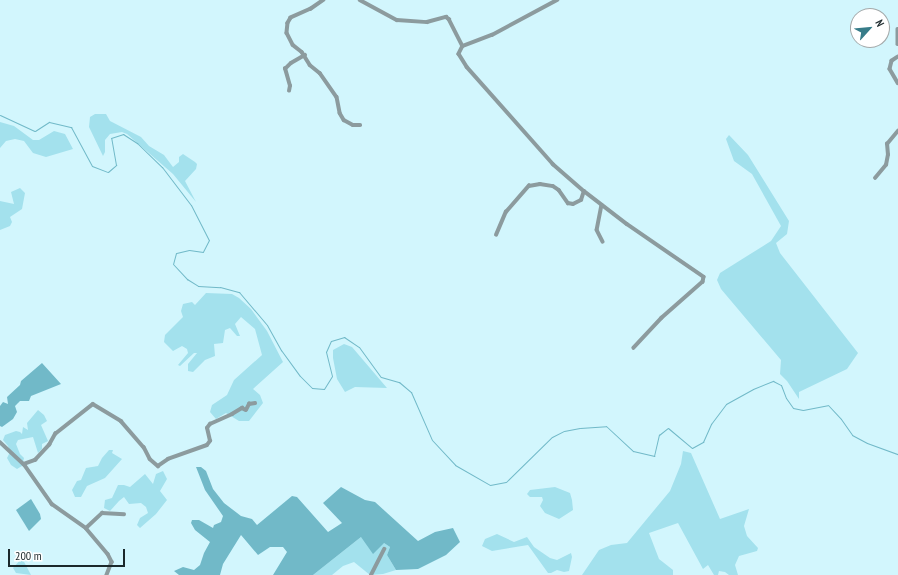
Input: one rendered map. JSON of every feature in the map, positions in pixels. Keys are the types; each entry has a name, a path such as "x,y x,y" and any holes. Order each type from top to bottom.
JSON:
{"street":[{"path":"324,0 311,9 294,16 288,23 287,29 291,43 305,55 310,65 320,73 336,97 340,113 344,120 353,125 360,125"},
{"path":"360,0 397,20 427,22 446,17 452,23 463,46"},
{"path":"557,0 492,35 463,46 460,52 460,57 476,78 553,164 602,205 704,277 703,282 662,318 634,348"},
{"path":"898,29 898,44"},
{"path":"288,91 290,86 285,69 287,66 305,55"},
{"path":"898,57 892,61 890,69 898,83"},
{"path":"875,178 886,165 888,155 887,144 898,131"},
{"path":"496,235 506,212 517,198 530,186 540,184 553,186 559,190 568,203 573,204 581,200 584,191"},
{"path":"602,205 597,230 603,242"},
{"path":"24,464 35,460 49,445 55,434 93,404 117,417 144,447 150,459 158,466 168,459 207,445 210,441 207,428 210,424 242,408 246,410 249,404 255,403"},
{"path":"0,442 24,464 52,504 86,528 112,562 107,575"},
{"path":"86,528 102,513 124,514"},
{"path":"371,575 384,549"}],"shaded area":[{"path":"95,114 106,114 110,121 141,137 149,146 164,155 173,167 179,162 179,157 183,154 195,162 197,164 196,169 185,181 196,202 173,174 127,134 122,132 110,134 105,140 105,152 103,156 89,127 90,117"},
{"path":"0,122 14,126 33,140 39,140 54,131 65,134 73,149 46,157 33,153 24,141 15,139 6,141 0,148"},
{"path":"729,135 748,155 789,221 787,234 776,243 780,253 858,353 847,369 799,392 799,399 787,381 780,374 781,360 721,289 717,280 720,273 771,241 781,226 752,174 734,161 726,139"},
{"path":"20,188 25,193 22,209 10,217 12,222 10,226 0,230 0,201 14,204 11,192"},
{"path":"206,293 232,294 239,298 251,309 267,331 283,362 253,389 260,395 263,403 249,421 239,421 226,413 216,419 210,412 212,405 227,395 234,380 262,355 255,329 241,317 235,324 240,336 237,336 230,328 225,330 223,343 214,344 215,356 205,360 193,372 188,371 188,364 197,353 194,353 180,366 178,365 188,353 187,349 182,346 173,351 164,342 165,335 183,317 181,311 183,304 192,302 195,305"},
{"path":"344,344 352,347 387,388 355,387 345,392 337,379 333,358 333,350"},
{"path":"42,363 61,384 31,396 29,401 20,401 15,406 17,412 13,419 2,427 0,426 0,406 3,402 8,404 7,397 20,385 21,381"},
{"path":"38,410 44,415 47,421 41,425 48,441 42,444 42,449 38,453 33,437 18,440 16,444 20,454 24,458 22,466 17,469 11,465 7,458 10,452 8,446 3,440 5,435 16,431 22,434 23,427 28,430 27,423"},
{"path":"109,450 113,450 112,453 122,459 105,478 87,486 81,497 75,497 72,490 77,481 81,480 86,468 98,466 102,458"},
{"path":"683,451 691,453 720,519 749,509 744,526 747,536 758,548 757,551 739,556 735,565 738,575 729,575 725,572 719,571 718,575 714,575 708,565 703,569 678,523 649,533 659,559 673,570 673,575 582,575 599,550 611,545 627,543 670,491 681,464"},
{"path":"196,467 201,467 206,471 213,489 224,503 241,516 252,519 257,525 292,496 297,497 328,532 342,523 323,503 341,487 365,500 375,502 418,541 435,532 453,528 460,542 446,555 418,569 396,570 387,555 390,547 384,543 373,554 361,537 313,575 273,575 287,552 283,547 270,547 258,555 241,535 223,564 220,575 179,575 174,571 183,567 194,570 200,565 210,542 195,530 191,523 192,520 199,520 213,528 214,525 221,522 223,516 205,490"},
{"path":"163,471 167,479 160,491 167,500 156,514 140,528 137,525 140,518 148,513 146,507 141,503 129,504 124,497 110,511 104,508 105,500 112,498 118,485 130,487 145,474 153,484 156,474"},
{"path":"555,487 570,493 572,500 573,510 559,519 545,513 540,506 543,500 542,497 530,497 527,494 530,490"},
{"path":"31,499 40,514 41,519 29,531 16,510"},
{"path":"497,534 514,542 527,537 534,547 550,558 557,560 571,553 572,557 569,571 564,572 557,570 548,573 528,545 492,551 482,546 485,539"},
{"path":"361,537 384,543 390,547 387,555 396,570 383,574 370,575 354,562 343,566 332,575 313,575"},
{"path":"22,558 31,575 16,573 13,568"}],"waterway":[{"path":"0,115 35,131 49,122 71,127 92,166 108,172 116,165 111,138 123,134 137,143 162,167 191,205 209,240 203,252 189,250 176,253 173,264 187,279 198,286 220,287 239,292 267,325 281,350 300,376 312,388 324,389 332,376 326,352 331,341 344,337 359,347 381,377 399,382 411,392 432,440 455,465 490,485 506,482 552,437 564,431 580,428 606,426 633,451 654,456 659,435 668,428 692,448 703,442 711,424 726,404 753,389 773,381 781,385 786,398 793,408 803,410 828,405 841,419 852,435 867,443 898,454"}]}
